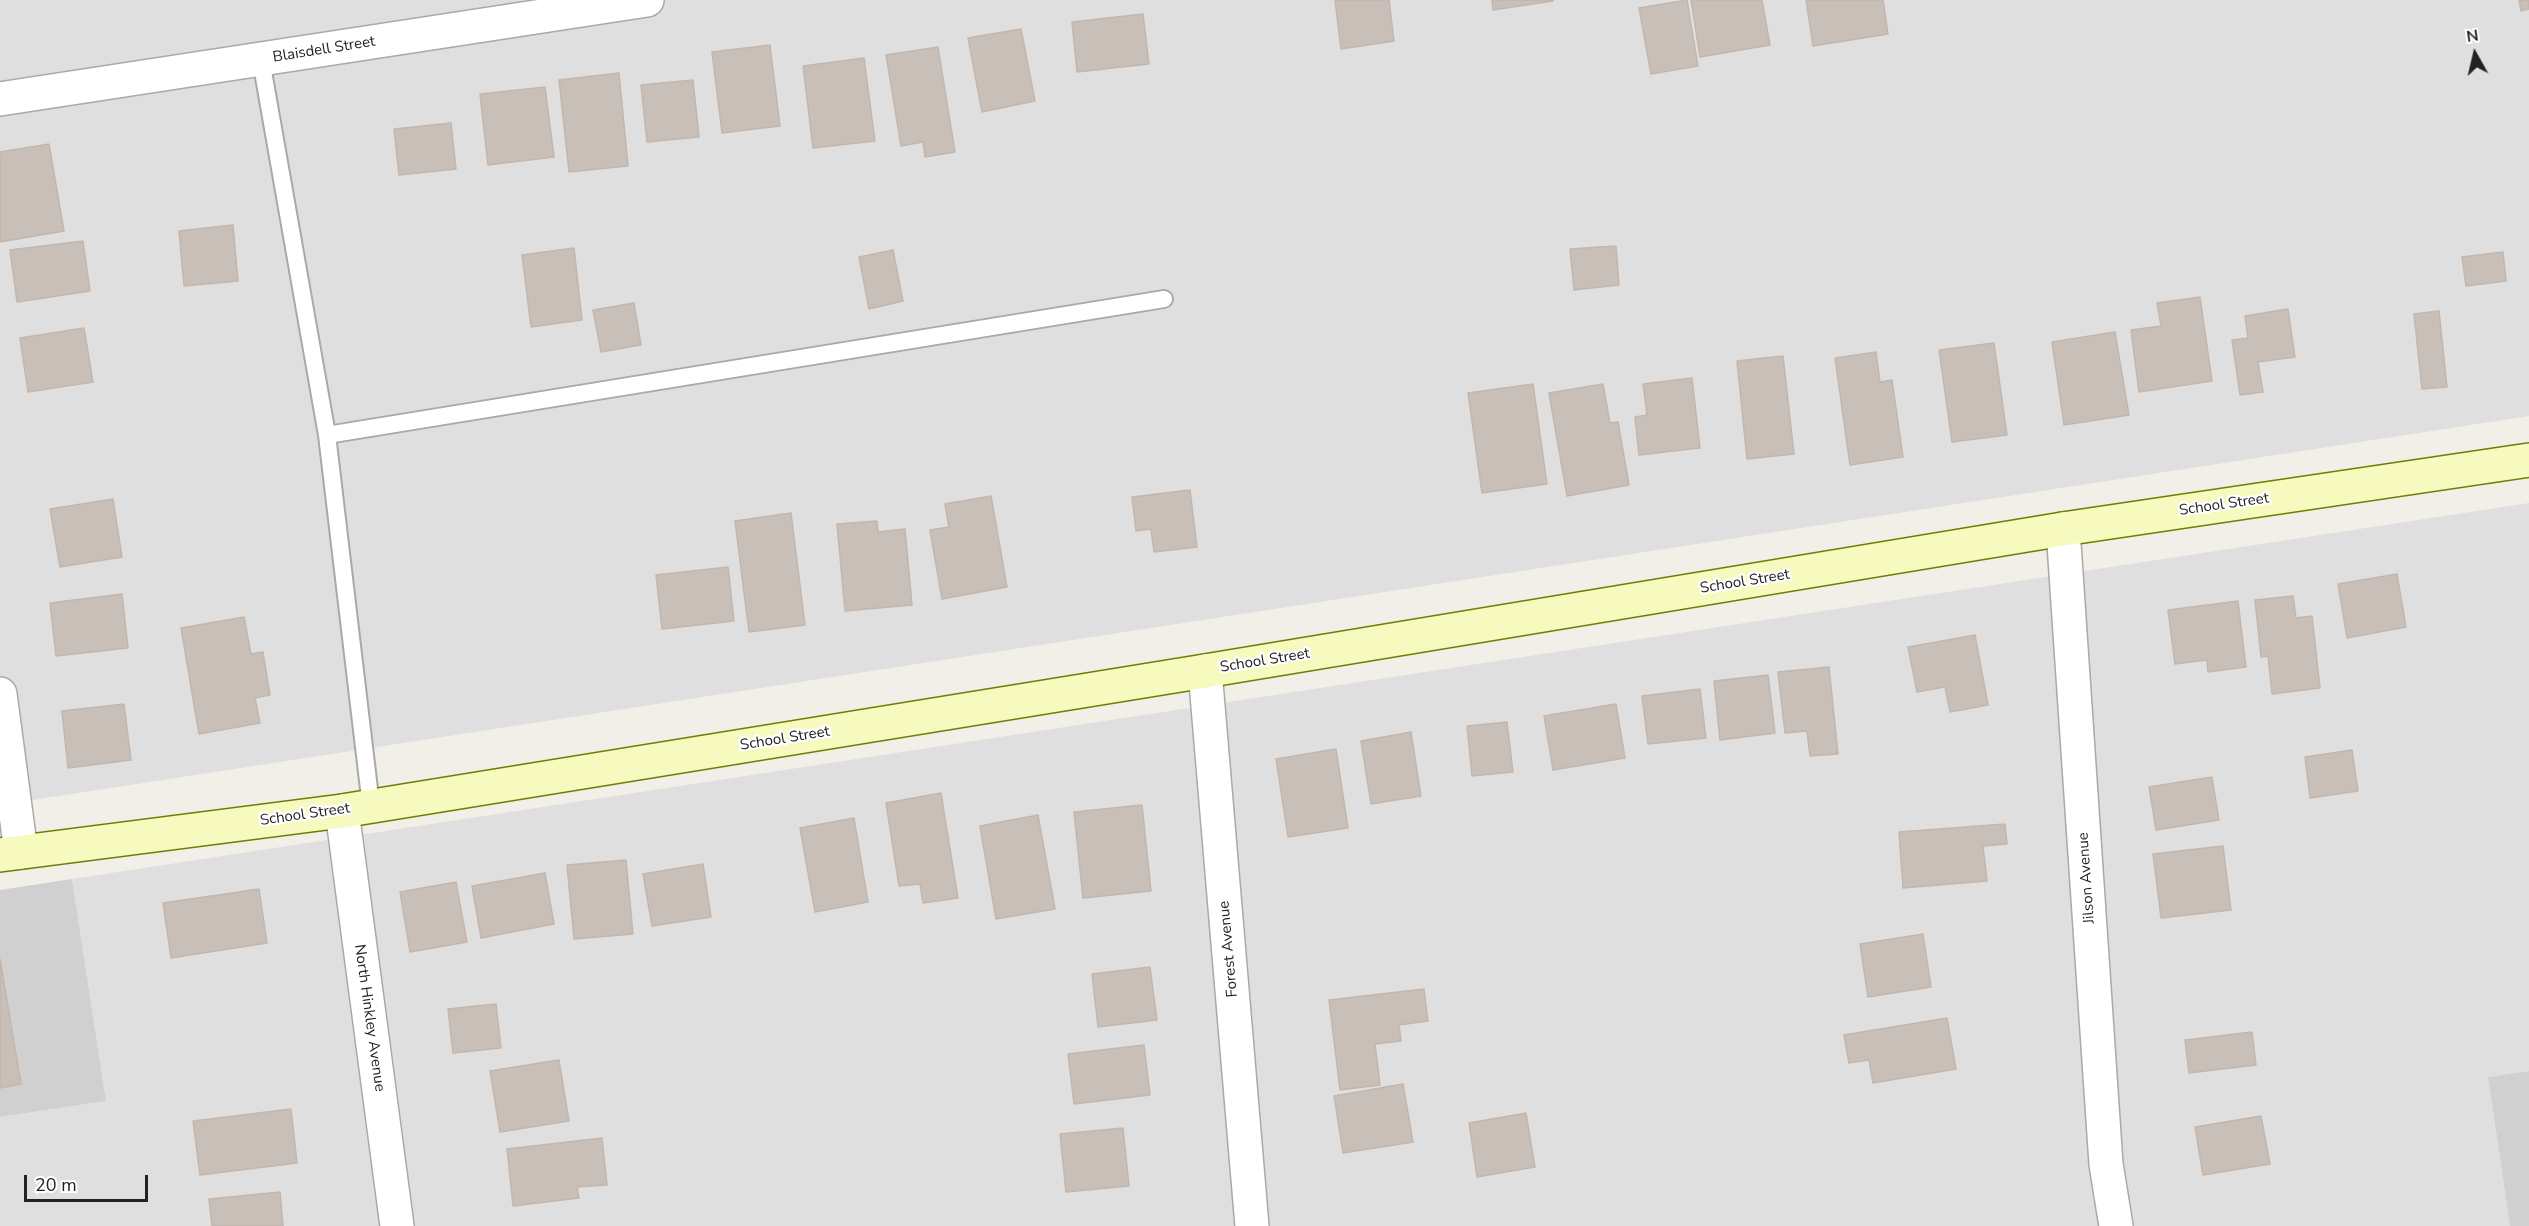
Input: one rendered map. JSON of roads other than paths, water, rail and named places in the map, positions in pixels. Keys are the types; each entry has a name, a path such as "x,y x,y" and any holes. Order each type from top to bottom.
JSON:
{"main road":[{"name":"School Street","path":"11,853 356,808 2063,529 2529,460"}],"street":[{"name":"Blaisdell Street","path":"0,99 647,0"},
{"name":"Jilson Avenue","path":"2063,529 2106,1164 2116,1226"},
{"name":"Forest Avenue","path":"1205,671 1252,1226"},
{"path":"0,694 11,853"},
{"name":"North Hinkley Avenue","path":"356,808 396,1226"}],"lane":[{"path":"261,60 327,435 356,808"},
{"path":"327,435 1164,299"}]}
